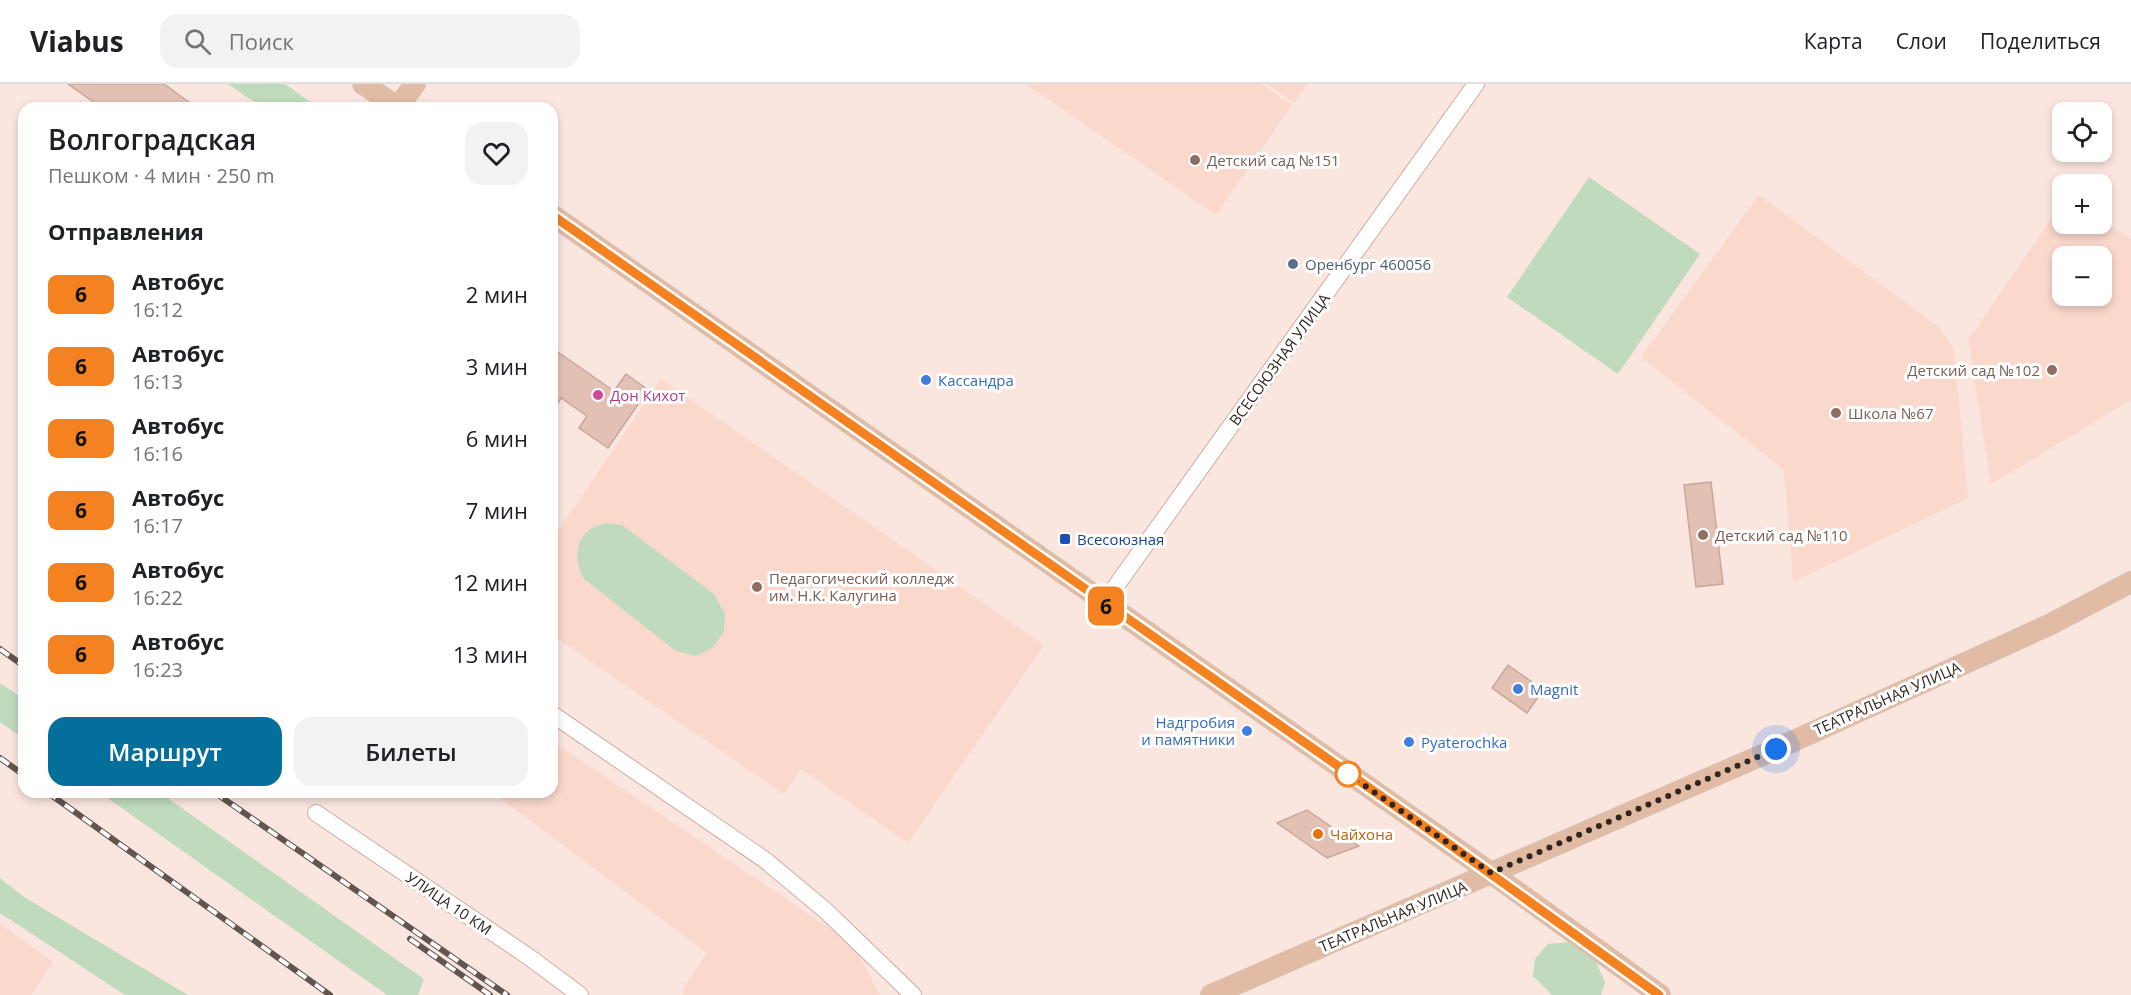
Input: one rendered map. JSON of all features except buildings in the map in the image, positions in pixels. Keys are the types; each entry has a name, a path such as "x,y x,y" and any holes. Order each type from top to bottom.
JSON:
{"main road":[{"path":"363,84 389,102"},
{"path":"402,102 415,84"},
{"path":"558,219 1103,604 1491,873 1660,995"},
{"name":"ТЕАТРАЛЬНАЯ УЛИЦА","path":"1211,995 1945,672 2049,625 2131,582"}],"street":[{"name":"ВСЕСОЮЗНАЯ УЛИЦА","path":"1103,604 1476,84"},
{"path":"558,718 765,860 826,911 913,995"},
{"name":"УЛИЦА 10 КМ","path":"316,813 529,957 579,995"}],"shaded area":[{"name":"Детский сад №151","path":"1026,84 1261,84 1292,105 1216,215"},
{"path":"1267,84 1307,84 1294,103"},
{"name":"Школа №67","path":"1759,195 1939,327 1954,349 1968,498 1793,582 1784,470 1641,357"},
{"name":"Детский сад №102","path":"2052,218 2052,234 2112,234 2112,227 2131,239 2131,400 1991,484 1968,340"},
{"name":"Педагогический колледж им. Н.К. Калугина","path":"661,379 1044,645 908,843 801,769 784,794 558,639 558,531"},
{"path":"558,745 853,944 880,995 683,995 683,988 707,953 500,798 558,798"},
{"path":"0,924 53,962 31,995 0,995"}],"green space":[{"path":"228,84 285,84 310,102 254,102"},
{"path":"1589,177 1700,254 1618,374 1507,297"},
{"path":"605,523 622,525 714,594 725,614 724,632 712,648 696,656 676,651 584,579 577,554 580,542 590,530"},
{"path":"0,683 18,695 18,735 0,722"},
{"path":"108,798 168,798 424,979 418,995 387,995"},
{"path":"0,878 24,897 188,995 125,995 0,913"},
{"path":"1568,942 1596,962 1605,982 1601,995 1552,995 1533,976 1535,959 1548,944"}],"railway":[{"path":"0,649 18,662"},
{"path":"0,758 18,771"},
{"path":"55,798 330,995"},
{"path":"223,798 507,995"},
{"path":"410,939 490,995"}],"bus line":[{"name":"6","path":"558,219 1088,593 1491,873 1659,995"}],"place":[{"name":"Детский сад №151","path":"1195,160"},
{"name":"Оренбург 460056","path":"1293,264"},
{"name":"Детский сад №102","path":"2052,370"},
{"name":"Кассандра","path":"926,380"},
{"name":"Дон Кихот","path":"598,395"},
{"name":"Школа №67","path":"1836,413"},
{"name":"Детский сад №110","path":"1703,535"},
{"name":"Всесоюзная","path":"1065,539"},
{"name":"Педагогический колледж им. Н.К. Калугина","path":"757,587"},
{"name":"Magnit","path":"1518,689"},
{"name":"Надгробия и памятники","path":"1247,731"},
{"name":"Pyaterochka","path":"1409,742"},
{"name":"Чайхона","path":"1318,834"}],"route":[{"path":"1348,774 1491,873 1776,749"}]}
